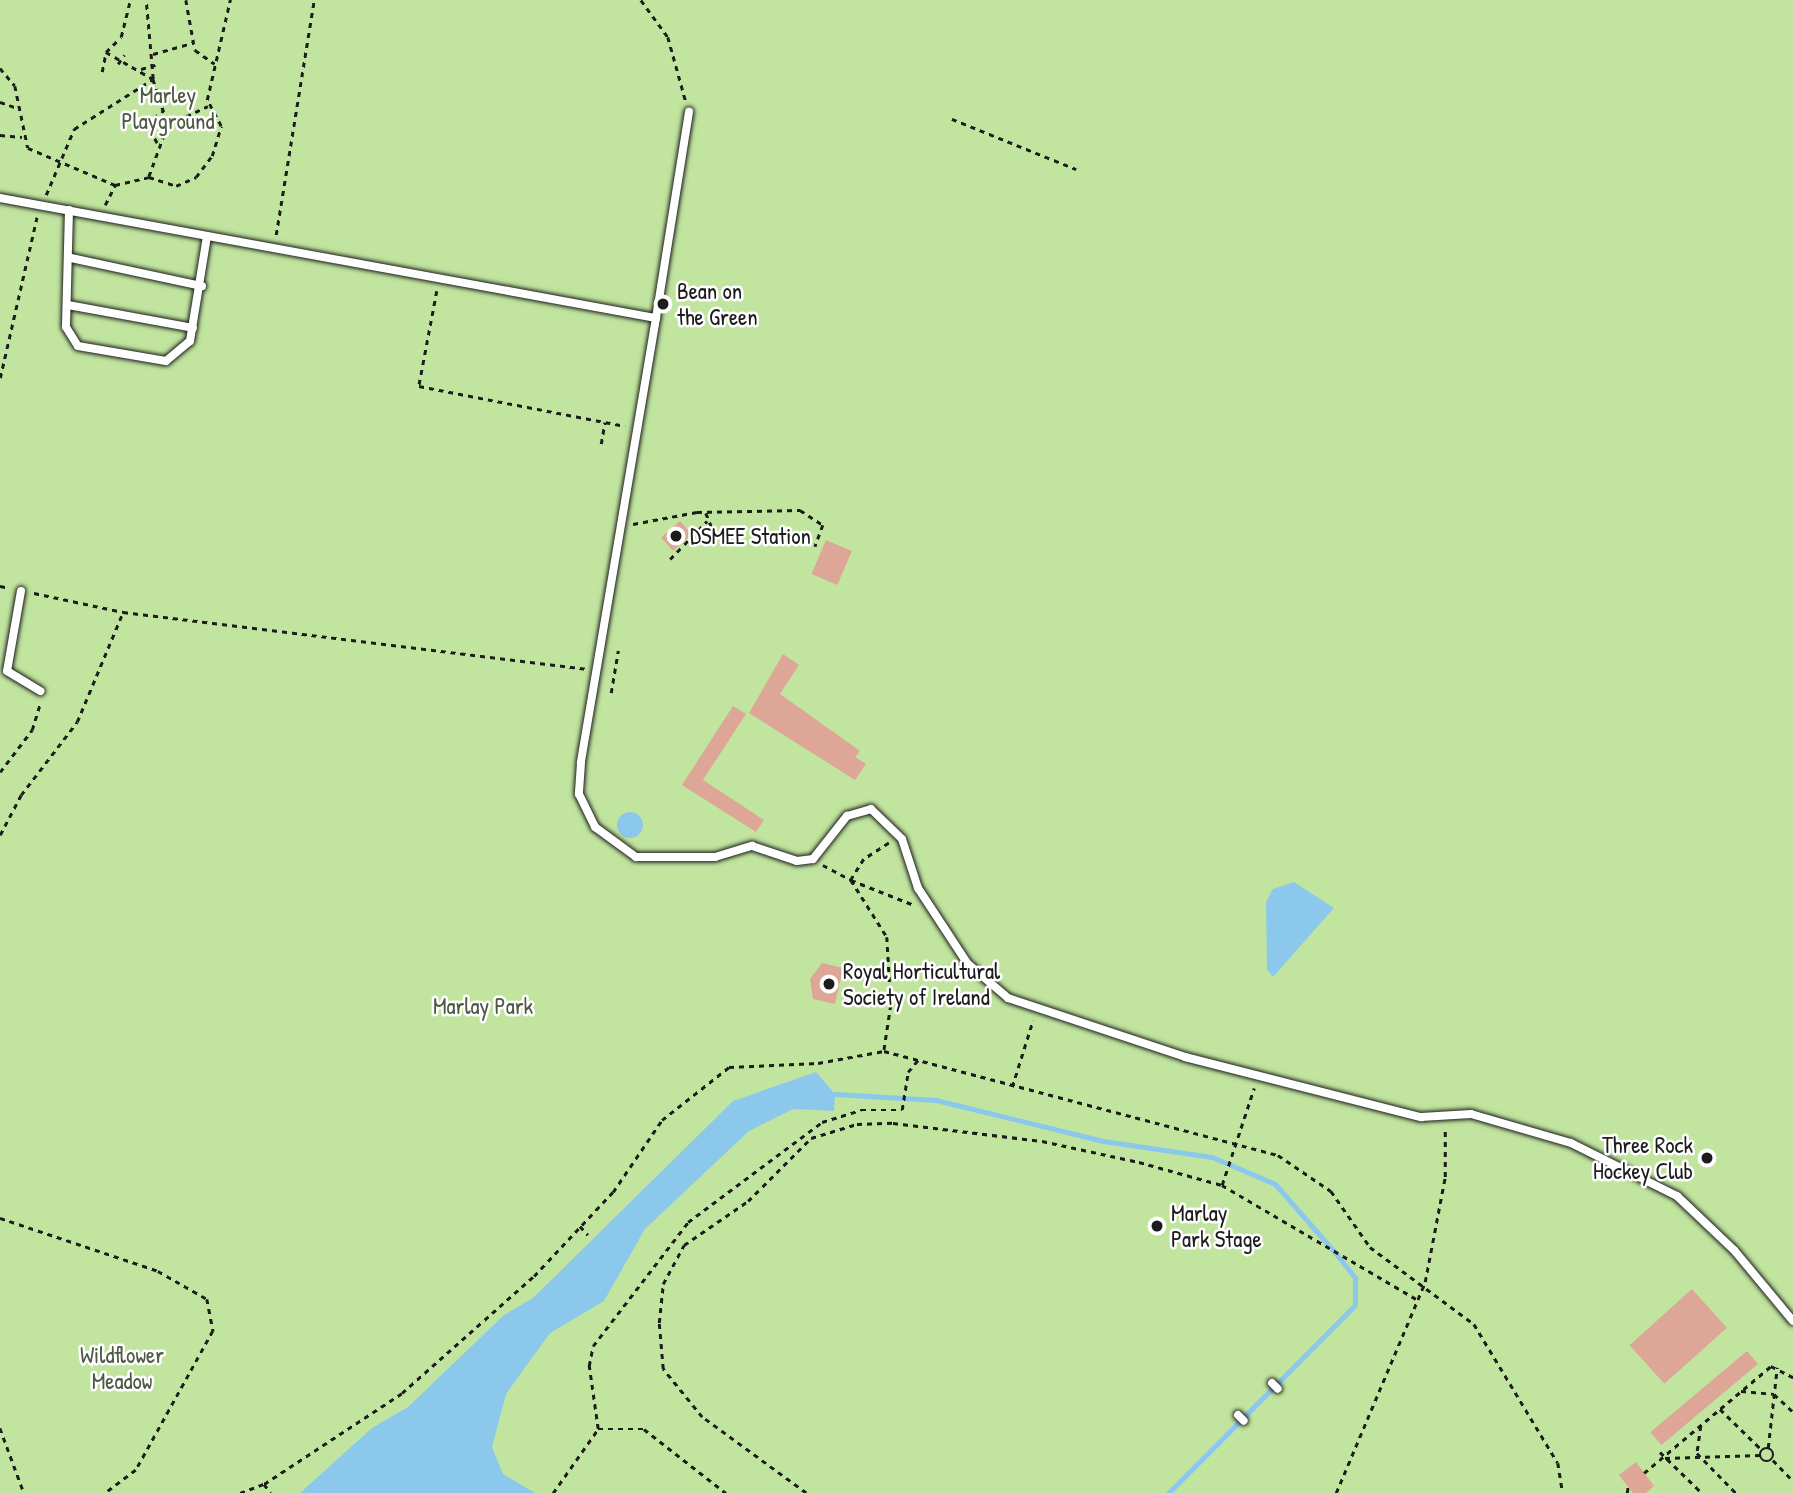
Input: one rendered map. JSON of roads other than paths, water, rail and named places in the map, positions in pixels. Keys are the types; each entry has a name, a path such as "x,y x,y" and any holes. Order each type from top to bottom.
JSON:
{"lane":[{"path":"689,112 623,522 596,671 579,794 595,827 636,857 663,861 715,857 752,846 797,861 813,859 859,810 886,817 902,839 918,888 967,963 1008,998 1036,1011 1259,1075 1446,1119 1471,1114 1571,1143 1677,1196 1734,1250 1793,1321"},
{"path":"0,198 104,215 438,281 656,318"},
{"path":"69,210 71,258 66,327 78,346 166,361 190,341 202,286 207,236"},
{"path":"71,258 202,286"},
{"path":"68,304 193,328"},
{"path":"21,591 7,671 40,691"}],"water":[{"path":"630,812 639,816 643,825 639,834 630,838 621,834 617,825 621,816"},
{"path":"1294,882 1334,908 1273,977 1267,970 1266,902 1273,889"},
{"path":"816,1072 835,1094 834,1111 793,1109 749,1131 645,1229 604,1301 550,1333 506,1394 492,1447 503,1474 535,1493 300,1493 372,1428 408,1407 504,1315 533,1298 733,1101"}],"waterway":[{"path":"835,1094 936,1100 1103,1141 1212,1157 1275,1184 1338,1256 1355,1278 1355,1305 1168,1493"}],"place":[{"name":"Bean on the Green","path":"663,304"},
{"name":"DSMEE Station","path":"676,536"},
{"name":"Royal Horticultural Society of Ireland","path":"829,984"},
{"name":"Three Rock Hockey Club","path":"1707,1158"},
{"name":"Marlay Park Stage","path":"1157,1226"}],"park label":[{"name":"Marley Playground","path":"168,108"},
{"name":"Marlay Park","path":"483,1006"},
{"name":"Wildflower Meadow","path":"122,1368"}]}
